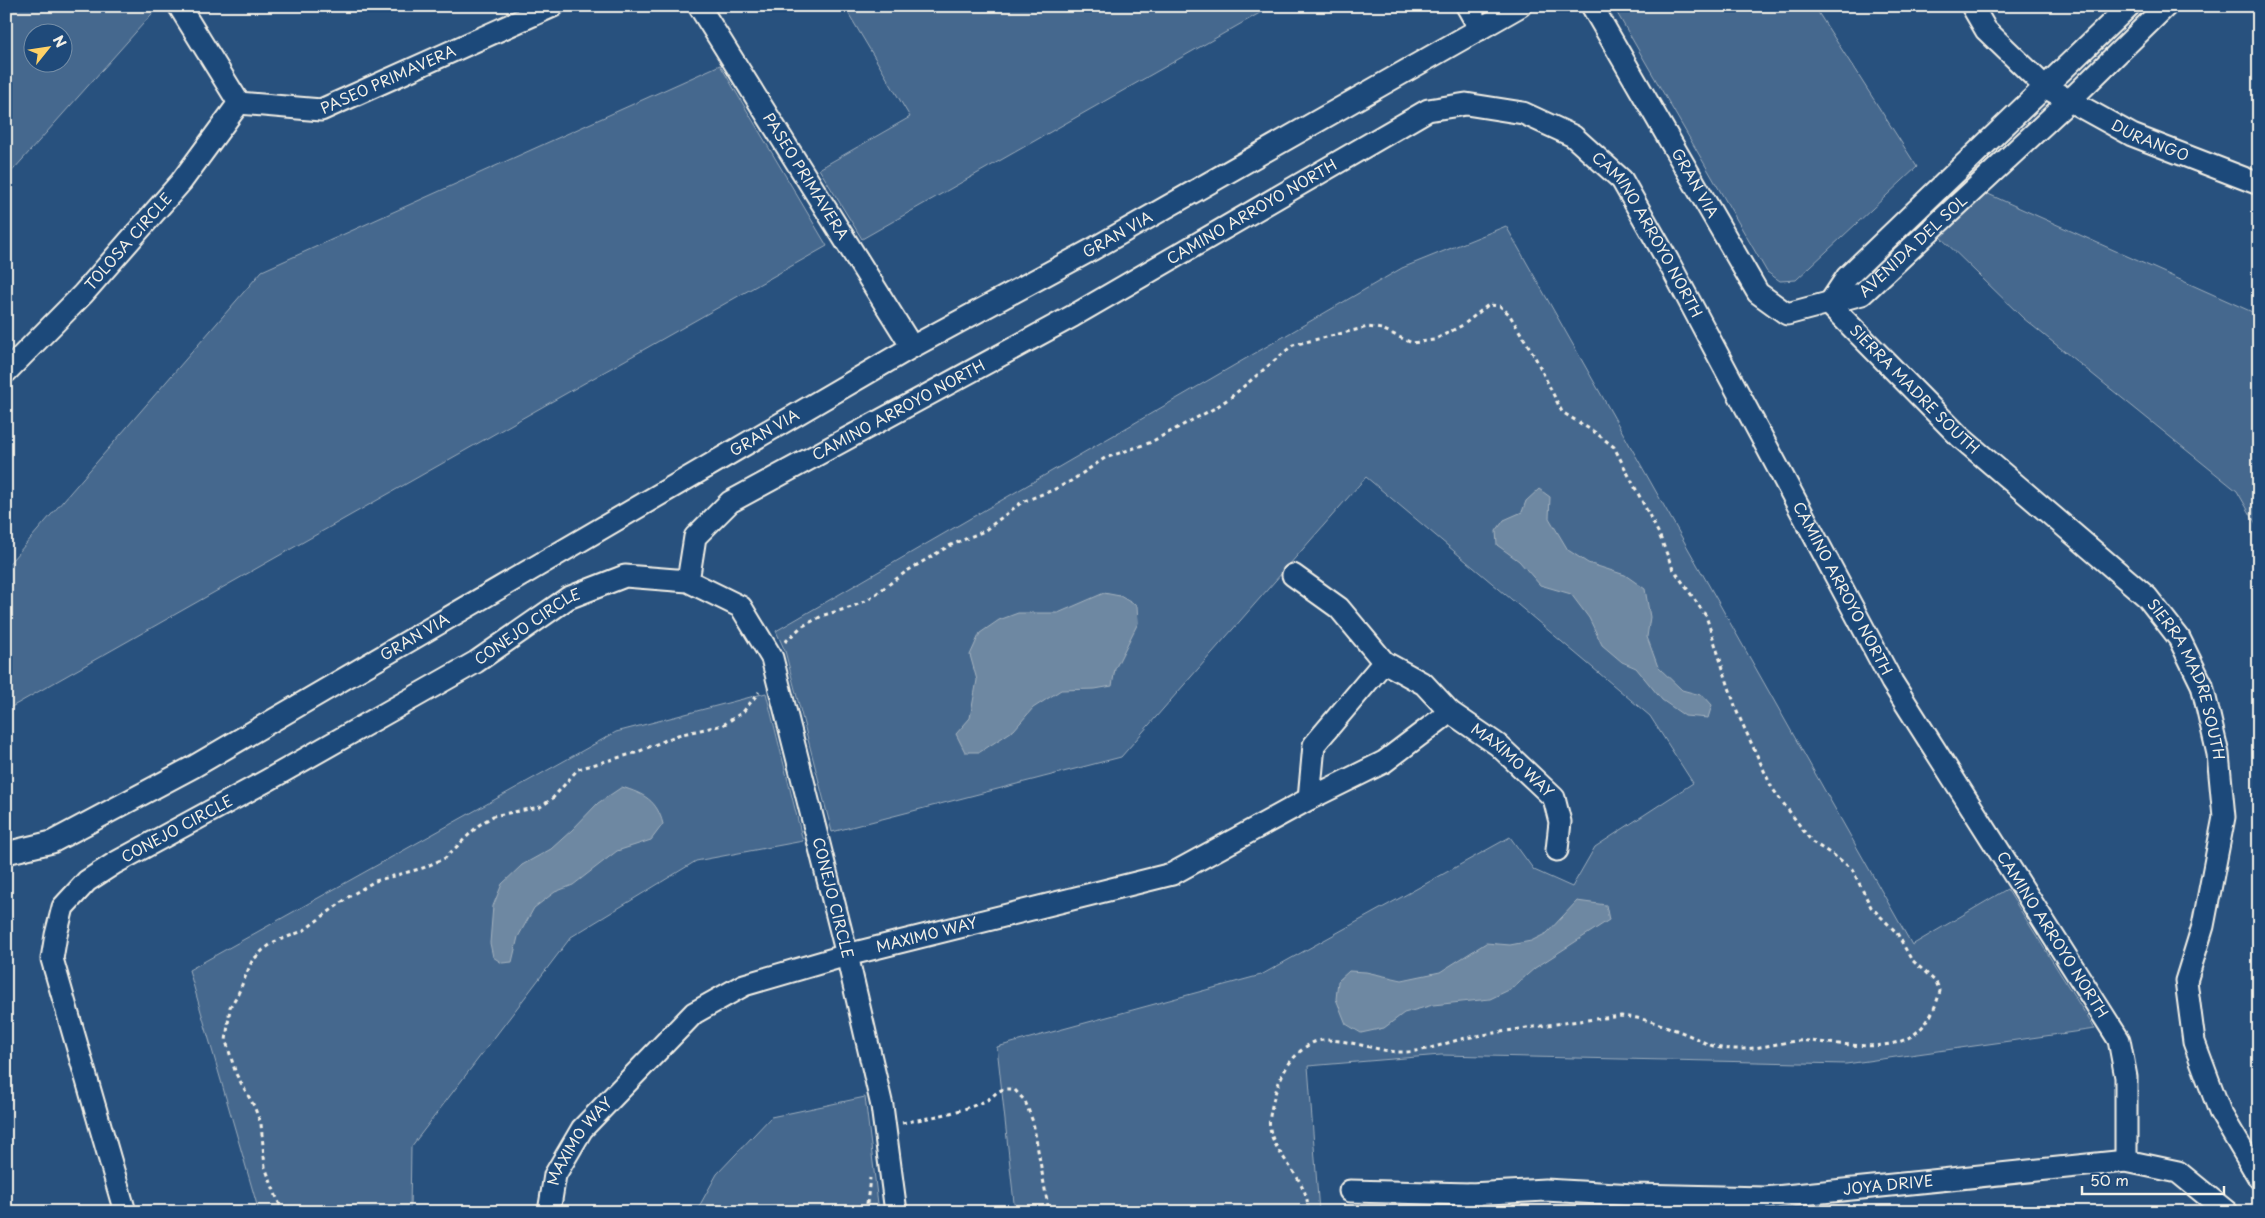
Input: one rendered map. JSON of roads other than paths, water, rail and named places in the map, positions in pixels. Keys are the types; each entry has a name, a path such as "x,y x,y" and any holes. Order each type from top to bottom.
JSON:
{"street":[{"path":"179,6 239,103"},
{"name":"PASEO PRIMAVERA","path":"239,103 321,110 553,6"},
{"name":"PASEO PRIMAVERA","path":"700,6 912,347"},
{"path":"1467,6 1480,29"},
{"name":"GRAN VIA","path":"6,853 52,842 193,767 912,347 1094,249 1520,6"},
{"name":"GRAN VIA","path":"1592,6 1758,292 1786,314 1829,304"},
{"name":"DURANGO","path":"1972,6 1986,30 2045,86 2069,101 2132,135 2259,184"},
{"name":"AVENIDA DEL SOL","path":"1829,304 1847,277 2129,6"},
{"name":"AVENIDA DEL SOL","path":"1829,304 1862,294 2069,101 2166,6"},
{"name":"TOLOSA CIRCLE","path":"6,372 83,294 174,190 239,103"},
{"name":"CAMINO ARROYO NORTH","path":"688,581 695,536 730,502 1073,316 1428,110 1466,104 1523,113 1572,136 1622,180 1673,269 1892,682 2119,1040 2126,1078 2126,1161"},
{"name":"SIERRA MADRE SOUTH","path":"1829,304 1959,436 2147,597 2183,646 2202,685 2218,754 2224,817 2203,926 2186,981 2194,1042 2220,1112 2259,1178"},
{"name":"MAXIMO WAY","path":"1293,575 1339,608 1384,662 1424,684 1450,712 1498,745 1554,798 1560,822 1557,850"},
{"name":"CONEJO CIRCLE","path":"125,1212 52,959 63,907 87,881 115,863 277,775 476,662 568,598 625,576 688,581 741,607 774,664 847,955 884,1125 896,1212"},
{"path":"1309,799 1314,745 1384,662"},
{"name":"MAXIMO WAY","path":"549,1212 555,1175 582,1129 694,1014 744,985 847,955 1172,874 1309,799 1384,762 1450,712"},
{"path":"2126,1161 2178,1172 2227,1212"},
{"name":"JOYA DRIVE","path":"1350,1191 1471,1203 1545,1190 1632,1204 1765,1198 2126,1161"}]}
